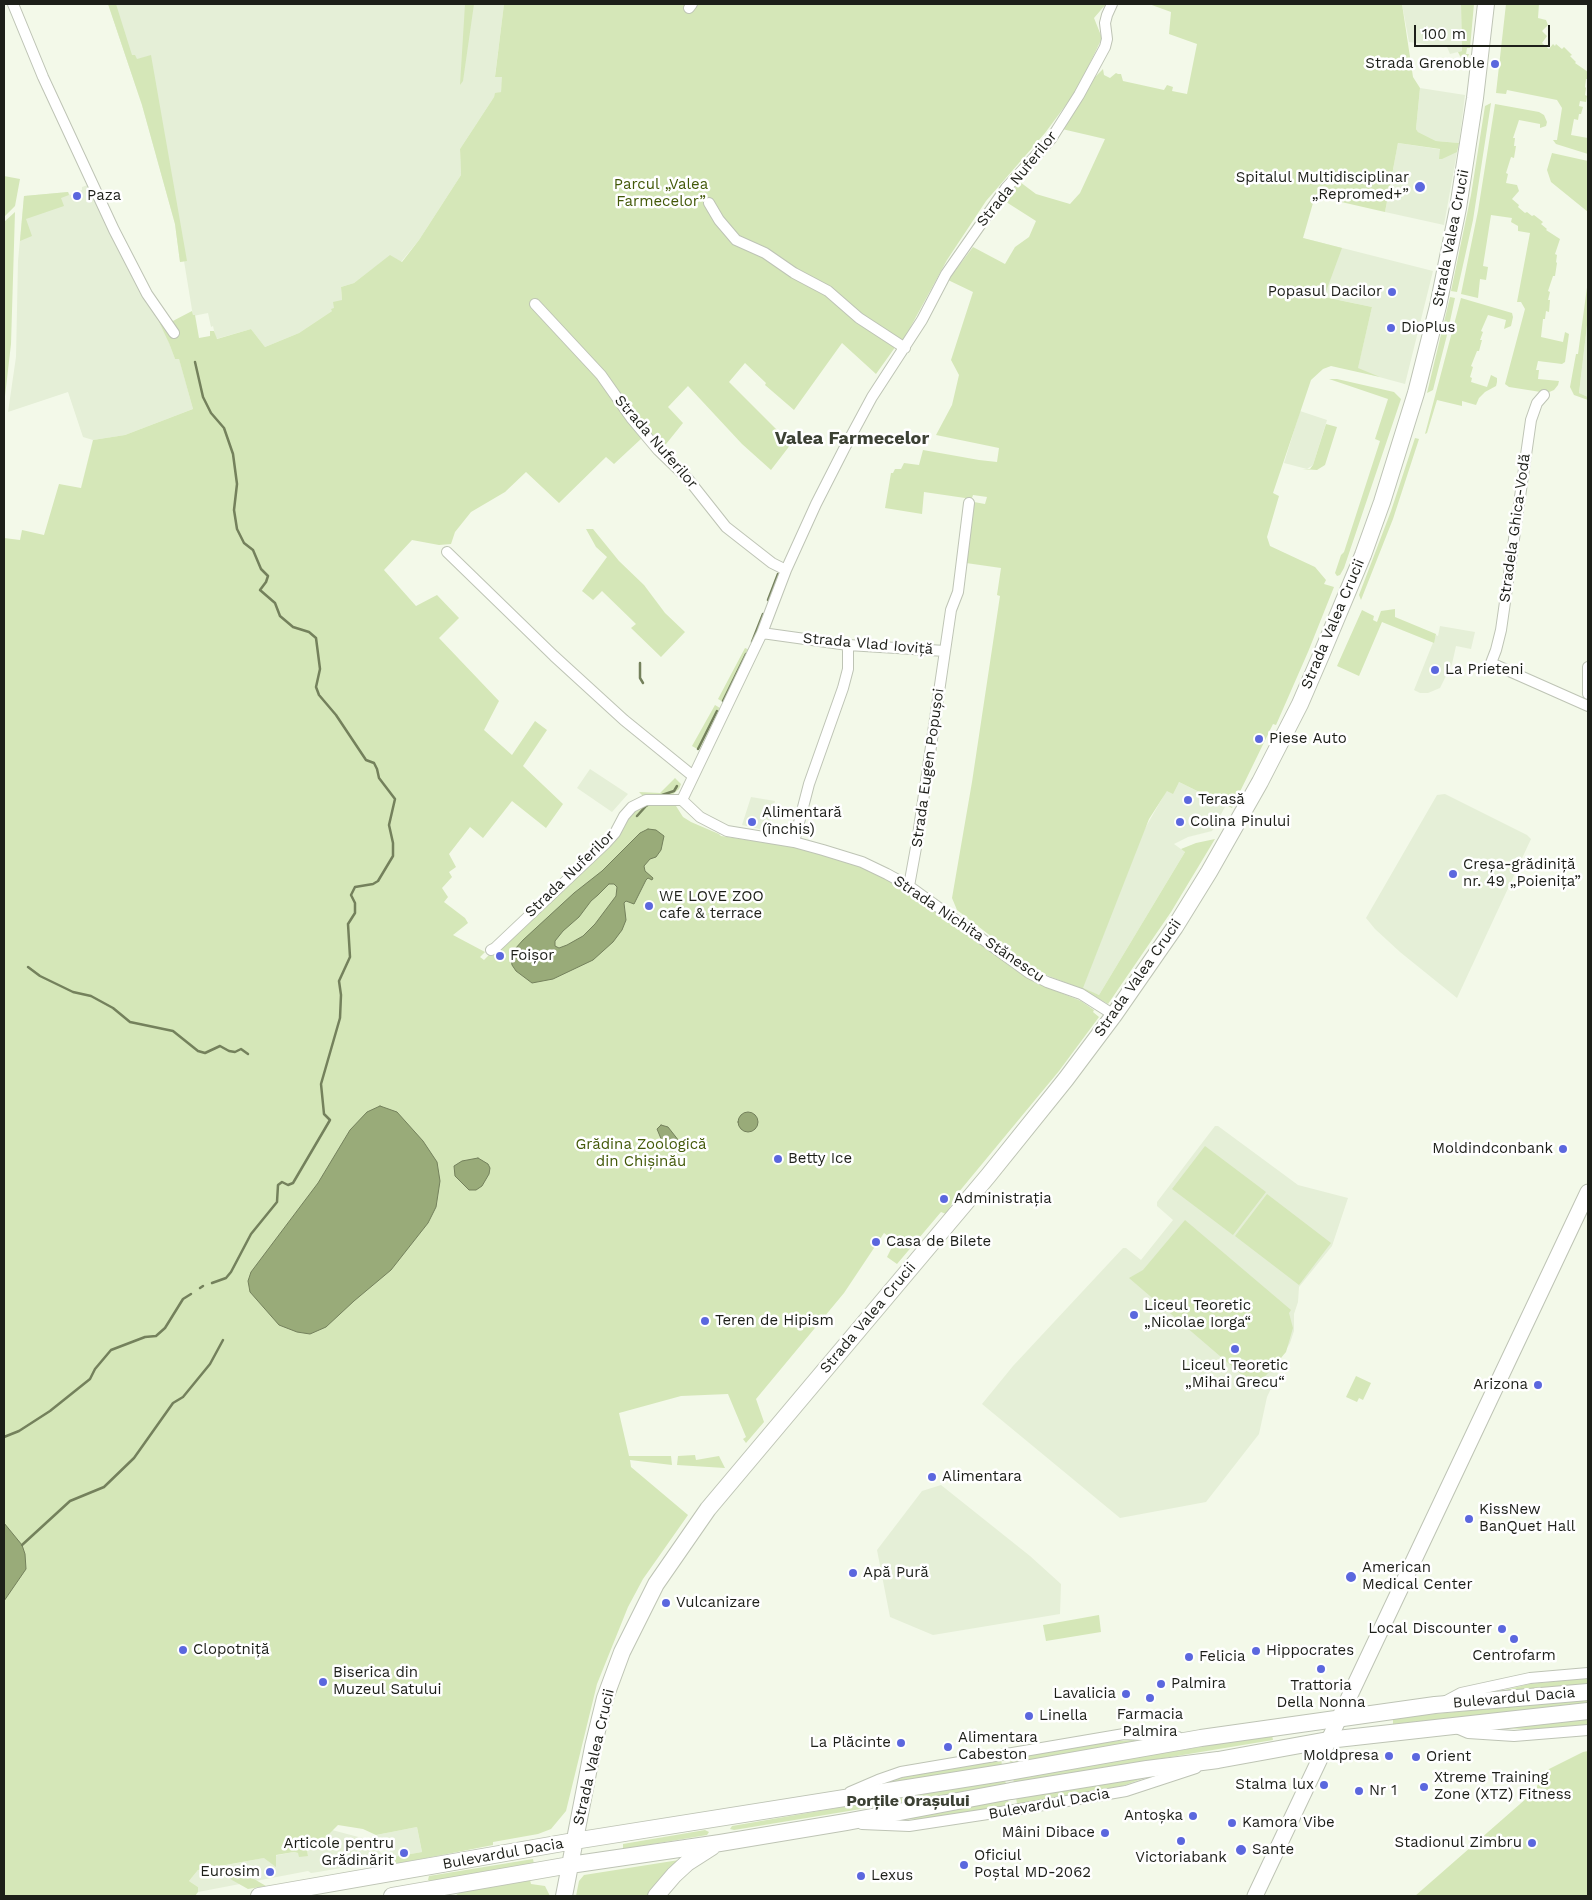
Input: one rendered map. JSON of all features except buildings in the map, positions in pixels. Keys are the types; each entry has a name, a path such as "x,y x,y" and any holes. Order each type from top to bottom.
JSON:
{"main road":[{"name":"Strada Valea Crucii","path":"564,1896 593,1747 605,1698 622,1652 639,1616 661,1577 708,1509 988,1176 1066,1079 1114,1015 1156,956 1209,872 1260,782 1300,704 1372,528 1404,432 1438,306 1468,145 1486,4"},
{"path":"1255,1896 1588,1192"},
{"name":"Bulevardul Dacia","path":"259,1896 574,1841 1008,1772 1201,1738 1439,1704 1588,1692"},
{"name":"Bulevardul Dacia","path":"392,1896 570,1865 846,1822 1011,1791 1147,1769 1218,1760 1328,1740 1588,1712"},
{"path":"656,1896 687,1863 720,1843 718,1819"}],"street":[{"path":"13,4 43,77 114,230 147,294 174,333"},
{"name":"Strada Nuferilor","path":"491,950 606,843 632,807 646,800 682,800 762,633 786,570 816,504 872,397 922,320 946,274 1006,188 1050,139 1079,95 1105,47 1107,39 1106,15 1112,4"},
{"path":"710,202 719,220 736,240 765,253 794,273 828,291 866,323 905,348"},
{"name":"Strada Nuferilor","path":"535,304 594,367 632,419 658,450 688,479 726,527 772,563 786,570"},
{"name":"Stradela Ghica-Vodă","path":"1544,395 1537,403 1530,420 1501,630 1491,663 1588,706"},
{"name":"Strada Vlad Ioviță","path":"762,633 848,645 945,650 951,610 958,592 969,503"},
{"path":"447,552 554,656 631,726 693,776"},
{"path":"794,842 809,784 843,688 848,669 848,645"},
{"name":"Strada Eugen Popușoi","path":"909,886 918,842 945,650"},
{"path":"1588,667 1588,694"},
{"name":"Strada Nichita Stănescu","path":"682,800 700,817 727,831 794,842 862,862 909,886 1028,973 1046,982 1080,994 1114,1015"},
{"name":"Bulevardul Dacia","path":"1439,1704 1461,1693 1496,1685 1530,1678 1588,1673"},
{"name":"Bulevardul Dacia","path":"1451,1726 1468,1733 1514,1736 1588,1730"}],"shaded area":[{"path":"108,4 504,4 495,76 503,77 501,92 495,94 460,149 461,175 419,240 401,262 390,256 354,283 341,287 342,300 332,311 299,333 265,347 251,329 216,339 208,313 193,316 184,261 180,262 175,224 142,105"},
{"path":"1402,4 1461,4 1462,51 1450,54 1447,47 1409,42"},
{"path":"1420,88 1465,95 1459,143 1436,141 1418,132 1416,129"},
{"name":"Spitalul Multidisciplinar „Repromed+”","path":"1398,143 1457,152 1444,225 1385,212"},
{"path":"88,185 111,235 167,337 175,359 179,358 193,409 125,435 93,440 83,437 68,392 8,412 16,357 18,261 24,196 68,192 70,195"},
{"path":"1303,238 1433,271 1405,384 1357,371 1372,307 1324,297"},
{"path":"1588,317 1588,397 1579,393"},
{"path":"1300,411 1327,420 1313,465 1307,469 1284,463"},
{"path":"1440,626 1475,632 1471,649 1456,646 1452,664 1440,688 1428,693 1420,693 1414,690 1436,635 1438,636"},
{"path":"590,769 628,794 612,812 577,788"},
{"path":"1179,782 1226,805 1212,831 1188,837 1174,844 1185,852 1099,995 1082,989 1144,830 1167,790"},
{"name":"Creșa-grădiniță nr. 49 „Poienița”","path":"1445,794 1527,835 1531,839 1457,998 1400,952 1366,918 1437,795"},
{"path":"751,797 775,801 768,831 742,825"},
{"path":"648,829 656,830 664,836 661,850 656,857 650,859 644,866 645,871 653,878 652,880 648,878 646,880 634,904 626,901 624,903 626,920 622,930 613,942 593,960 553,979 532,983 516,971 512,965 511,957 523,940 574,893 602,871 640,833","holes":["609,884 614,884 617,887 616,896 595,924 583,936 567,945 559,948 555,946 555,941 579,917 591,901"]},
{"path":"380,1106 397,1112 423,1141 437,1162 440,1181 436,1207 428,1223 391,1270 326,1327 310,1334 297,1332 279,1325 250,1292 248,1281 251,1272 318,1183 350,1130 367,1112"},
{"path":"748,1112 755,1115 758,1122 755,1129 748,1132 741,1129 738,1122 741,1115"},
{"path":"661,1125 668,1127 679,1141 680,1145 676,1150 672,1151 662,1141 657,1129"},
{"path":"1215,1126 1218,1126 1298,1185 1348,1198 1332,1246 1299,1287 1298,1302 1294,1314 1294,1331 1290,1343 1280,1360 1283,1363 1267,1397 1259,1434 1206,1502 1120,1518 982,1404 1013,1366 1123,1248 1126,1248 1141,1260 1173,1220 1157,1206 1157,1202"},
{"path":"478,1158 488,1164 490,1168 489,1174 482,1186 476,1190 469,1190 455,1176 454,1166 462,1161"},
{"path":"941,1485 1030,1556 1061,1584 1060,1614 933,1635 890,1617 877,1550 922,1491"},
{"path":"4,1523 22,1545 26,1569 4,1601"},
{"name":"Articole pentru Grădinărit","path":"417,1827 422,1852 393,1857 389,1849 376,1835"},
{"path":"332,1830 366,1839 387,1860 311,1873 308,1871 198,1892 198,1887 189,1881 198,1870 294,1852 308,1856 306,1843 321,1841"}],"green space":[{"path":"108,4 116,4 132,55 135,55 137,59 151,55 187,261 180,262 175,224 142,105"},
{"path":"465,4 474,4 463,81 460,85"},
{"path":"504,4 1106,4 1094,18 1102,38 1077,90 1045,133 986,201 947,260 904,339 896,346 876,374 842,343 794,410 765,385 766,383 745,363 729,382 791,444 771,470 742,444 688,386 668,407 683,423 658,454 642,438 614,464 606,457 559,503 526,472 505,492 471,512 455,532 451,544 439,545 412,540 384,570 416,606 437,595 459,618 439,638 499,701 484,730 512,755 535,721 547,730 523,766 563,804 546,828 512,801 483,838 470,827 449,854 456,867 449,872 452,877 442,888 448,897 444,902 465,918 468,923 453,935 485,952 480,957 484,960 628,815 646,803 669,803 676,806 683,817 721,836 807,849 847,861 875,873 899,885 1034,982 1081,1001 1094,1010 1093,1012 1099,1017 1059,1071 958,1193 946,1214 941,1212 897,1264 887,1257 895,1241 884,1233 844,1293 756,1399 764,1422 746,1443 743,1439 746,1437 728,1394 681,1396 619,1413 629,1456 671,1456 672,1465 630,1460 631,1467 688,1515 643,1579 628,1607 597,1684 566,1811 551,1829 538,1834 493,1842 493,1845 396,1864 393,1857 422,1852 417,1827 376,1835 363,1829 338,1825 322,1841 306,1843 308,1856 299,1857 298,1853 294,1852 276,1855 276,1867 264,1858 198,1870 189,1881 198,1887 198,1892 195,1896 4,1896 4,538 20,540 22,530 44,535 59,484 81,488 93,440 125,435 193,409 179,359 175,359 158,320 160,318 169,323 192,311 193,315 195,315 199,338 210,336 210,331 214,331 217,339 251,329 265,347 299,333 332,311 331,309 334,308 333,302 342,300 341,287 354,283 390,255 402,262 419,240 461,175 460,149 495,93 501,92 502,77 495,77"},
{"path":"1149,4 1402,4 1413,77 1420,88 1416,129 1418,132 1436,141 1459,143 1457,152 1439,159 1440,149 1398,143 1385,212 1315,196 1303,238 1342,248 1324,297 1372,307 1358,368 1380,377 1331,366 1323,369 1311,380 1273,493 1279,496 1267,537 1270,546 1315,567 1326,580 1324,584 1334,587 1276,725 1273,724 1232,808 1179,782 1173,794 1167,791 1149,819 1083,988 1099,995 1185,852 1181,849 1196,843 1215,839 1171,912 1108,1004 1082,989 1036,971 957,910 952,898 972,782 1000,596 997,595 1001,568 966,563 974,502 985,504 987,497 973,495 971,501 965,501 965,498 924,492 922,514 885,508 891,473 895,469 901,469 904,463 919,465 923,450 997,462 999,448 936,435 952,405 959,375 951,360 973,292 948,280 973,247 1005,264 1015,247 1029,237 1036,221 1003,200 1020,182 1036,194 1070,204 1080,193 1105,139 1062,129 1091,81 1103,69 1104,75 1110,78 1116,73 1121,74 1123,81 1164,90 1167,85 1173,87 1172,91 1187,94 1197,44 1169,34 1171,12"},
{"path":"1461,4 1474,4 1470,48 1467,48 1466,54 1469,54 1466,61 1458,52 1462,51"},
{"path":"1506,4 1539,4 1538,18 1546,20 1548,25 1542,31 1547,36 1542,43 1549,49 1553,44 1562,49 1564,47 1572,55 1570,56 1575,63 1588,72 1585,87 1586,102 1580,101 1579,106 1583,107 1578,120 1574,119 1571,135 1588,138 1588,154 1556,144 1553,140 1557,140 1562,108 1557,100 1507,90 1506,94 1496,93"},
{"path":"1491,103 1473,220 1457,292 1451,291 1471,195 1485,106"},
{"path":"1495,104 1539,112 1544,115 1547,122 1546,126 1540,128 1540,124 1519,120 1513,138 1515,138 1514,146 1516,146 1514,158 1511,157 1506,173 1508,174 1506,183 1517,185 1519,191 1512,199 1519,205 1518,207 1525,213 1534,215 1543,222 1541,224 1546,230 1560,239 1555,254 1557,255 1557,263 1555,276 1553,276 1548,291 1550,292 1548,300 1550,300 1549,312 1546,311 1545,319 1543,319 1541,337 1563,342 1565,332 1569,334 1565,362 1562,364 1538,361 1536,370 1539,370 1538,379 1559,381 1554,390 1547,393 1509,387 1505,384 1525,309 1521,302 1517,302 1530,233 1518,231 1518,226 1511,222 1512,218 1491,215 1483,266 1488,267 1486,280 1480,279 1478,298 1461,294 1478,211"},
{"path":"1552,153 1588,161 1588,212 1551,182 1547,170"},
{"path":"4,176 20,179 15,206 4,217"},
{"path":"68,192 69,195 61,198 64,206 26,219 32,236 20,241 24,196"},
{"path":"15,212 11,344 4,405 4,222"},
{"path":"1588,280 1588,317 1579,393 1588,397 1588,400 1574,395 1570,387 1576,354 1578,354"},
{"path":"1450,297 1455,298 1447,335 1433,390 1427,393"},
{"path":"1461,298 1512,313 1511,326 1504,329 1506,320 1488,315 1481,331 1483,332 1479,351 1477,351 1471,366 1473,367 1470,377 1472,378 1471,382 1487,387 1491,375 1497,378 1496,386 1485,392 1479,398 1476,405 1462,401 1462,406 1437,400 1427,433 1425,434"},
{"path":"1329,379 1337,379 1394,392 1401,399 1344,568 1340,575 1337,576 1335,573 1341,555 1344,552 1380,441 1375,439 1388,399"},
{"path":"1326,424 1337,427 1325,465 1317,470 1302,469 1310,469 1313,465"},
{"path":"1415,438 1419,439 1393,519 1361,600 1359,595 1391,511"},
{"path":"586,529 593,529 619,561 644,585 665,613 685,632 661,657 631,628 636,624 602,591 593,600 582,591 607,557 596,547"},
{"path":"1395,609 1395,617 1436,634 1434,643 1382,622 1359,676 1337,666 1362,610 1374,616 1373,620 1377,622 1381,611"},
{"path":"745,648 750,650 723,702 718,699"},
{"path":"715,705 720,708 699,750 692,746"},
{"path":"675,778 681,784 679,789 672,795 644,797 639,792 660,793"},
{"path":"1205,1146 1266,1192 1233,1235 1172,1189"},
{"path":"1267,1194 1331,1243 1299,1285 1235,1236"},
{"path":"1185,1220 1291,1310 1289,1313 1293,1328 1286,1352 1256,1387 1129,1278 1143,1270"},
{"path":"1356,1376 1371,1383 1363,1400 1359,1398 1357,1402 1346,1397"},
{"path":"695,1455 696,1460 719,1456 725,1468 677,1465 678,1456"},
{"path":"1099,1615 1101,1632 1046,1641 1043,1625"},
{"path":"1588,1678 1588,1684 1501,1691 1529,1684"},
{"path":"1588,1699 1588,1704 1393,1724 1393,1718"},
{"path":"1588,1718 1588,1725 1537,1730 1506,1728"},
{"path":"1272,1735 1273,1740 1014,1783 1013,1778"},
{"path":"1136,1741 1011,1764 1009,1757 1103,1742"},
{"name":"Stadionul Zimbru","path":"1588,1751 1588,1896 1415,1896 1536,1790 1541,1773"},
{"path":"1001,1759 1002,1765 885,1783 917,1773"},
{"path":"1143,1777 1122,1786 1017,1804 1016,1797"},
{"path":"1005,1779 1006,1785 734,1830 730,1829 732,1826"},
{"path":"1008,1799 1009,1806 924,1819 895,1820"},
{"path":"705,1830 709,1832 707,1835 623,1849 623,1844"},
{"path":"533,1859 534,1864 431,1882 428,1880 429,1876"},
{"path":"679,1860 650,1896 576,1896 579,1881 584,1875"},
{"path":"239,1872 266,1886 248,1889 223,1875"},
{"path":"530,1880 531,1884 545,1886 550,1896 455,1896 460,1892"}],"waterway":[{"path":"195,362 203,397 211,413 224,428 233,454 237,484 234,510 237,529 244,543 253,550 261,569 268,576 260,590 275,603 280,616 293,627 309,632 316,638 320,669 316,687 319,695 336,715 366,760 374,763 379,778 395,799 389,825 393,843 393,856 378,881 373,884 355,887 351,895 355,903 355,913 348,924 350,957 339,981 341,995 340,1018 321,1084 324,1114 330,1120 293,1183 288,1185 282,1182 278,1185 277,1202 251,1234 231,1272 226,1278 212,1283"},
{"path":"768,600 778,574"},
{"path":"752,642 763,614"},
{"path":"723,701 746,654"},
{"path":"640,663 640,678 643,683"},
{"path":"698,749 717,711"},
{"path":"662,795 674,791 677,786"},
{"path":"637,816 650,804"},
{"path":"28,967 40,976 73,992 91,996 113,1008 130,1022 173,1031 198,1051 205,1053 220,1046 235,1052 241,1049 248,1054"},
{"path":"4,1437 19,1431 50,1411 90,1379 95,1369 111,1350 145,1337 156,1336 165,1328 183,1299 191,1294"},
{"path":"22,1545 70,1501 104,1487 134,1458 173,1403 183,1397 210,1364 223,1340"}],"place":[{"name":"Strada Grenoble","path":"1495,64"},
{"name":"Spitalul Multidisciplinar „Repromed+”","path":"1420,187"},
{"name":"Paza","path":"77,196"},
{"name":"Popasul Dacilor","path":"1392,292"},
{"name":"DioPlus","path":"1391,328"},
{"name":"La Prieteni","path":"1435,670"},
{"name":"Piese Auto","path":"1259,739"},
{"name":"Terasă","path":"1188,800"},
{"name":"Alimentară (închis)","path":"752,822"},
{"name":"Colina Pinului","path":"1180,822"},
{"name":"Creșa-grădiniță nr. 49 „Poienița”","path":"1453,874"},
{"name":"WE LOVE ZOO cafe & terrace","path":"649,906"},
{"name":"Foișor","path":"500,956"},
{"name":"Moldindconbank","path":"1563,1149"},
{"name":"Betty Ice","path":"778,1159"},
{"name":"Administrația","path":"944,1199"},
{"name":"Casa de Bilete","path":"876,1242"},
{"name":"Liceul Teoretic „Nicolae Iorga“","path":"1134,1315"},
{"name":"Teren de Hipism","path":"705,1321"},
{"name":"Liceul Teoretic „Mihai Grecu“","path":"1235,1349"},
{"name":"Arizona","path":"1538,1385"},
{"name":"Alimentara","path":"932,1477"},
{"name":"KissNew BanQuet Hall","path":"1469,1519"},
{"name":"Apă Pură","path":"853,1573"},
{"name":"American Medical Center","path":"1351,1577"},
{"name":"Vulcanizare","path":"666,1603"},
{"name":"Local Discounter","path":"1502,1629"},
{"name":"Centrofarm","path":"1514,1639"},
{"name":"Clopotniță","path":"183,1650"},
{"name":"Hippocrates","path":"1256,1651"},
{"name":"Felicia","path":"1189,1657"},
{"name":"Trattoria Della Nonna","path":"1321,1669"},
{"name":"Biserica din Muzeul Satului","path":"323,1682"},
{"name":"Palmira","path":"1161,1684"},
{"name":"Lavalicia","path":"1126,1694"},
{"name":"Farmacia Palmira","path":"1150,1698"},
{"name":"Linella","path":"1029,1716"},
{"name":"La Plăcinte","path":"901,1743"},
{"name":"Alimentara Cabeston","path":"948,1747"},
{"name":"Moldpresa","path":"1389,1756"},
{"name":"Orient","path":"1416,1757"},
{"name":"Stalma lux","path":"1324,1785"},
{"name":"Xtreme Training Zone (XTZ) Fitness","path":"1424,1787"},
{"name":"Nr 1","path":"1359,1791"},
{"name":"Antoșka","path":"1193,1816"},
{"name":"Kamora Vibe","path":"1232,1823"},
{"name":"Mâini Dibace","path":"1105,1833"},
{"name":"Victoriabank","path":"1181,1841"},
{"name":"Stadionul Zimbru","path":"1532,1843"},
{"name":"Sante","path":"1241,1850"},
{"name":"Articole pentru Grădinărit","path":"404,1853"},
{"name":"Oficiul Poștal MD-2062","path":"964,1865"},
{"name":"Eurosim","path":"270,1872"},
{"name":"Lexus","path":"861,1876"}],"district":[{"name":"Valea Farmecelor","path":"852,439"},
{"name":"Porțile Orașului","path":"908,1801"}],"park label":[{"name":"Parcul „Valea Farmecelor”","path":"661,194"},
{"name":"Grădina Zoologică din Chișinău","path":"641,1154"}]}
